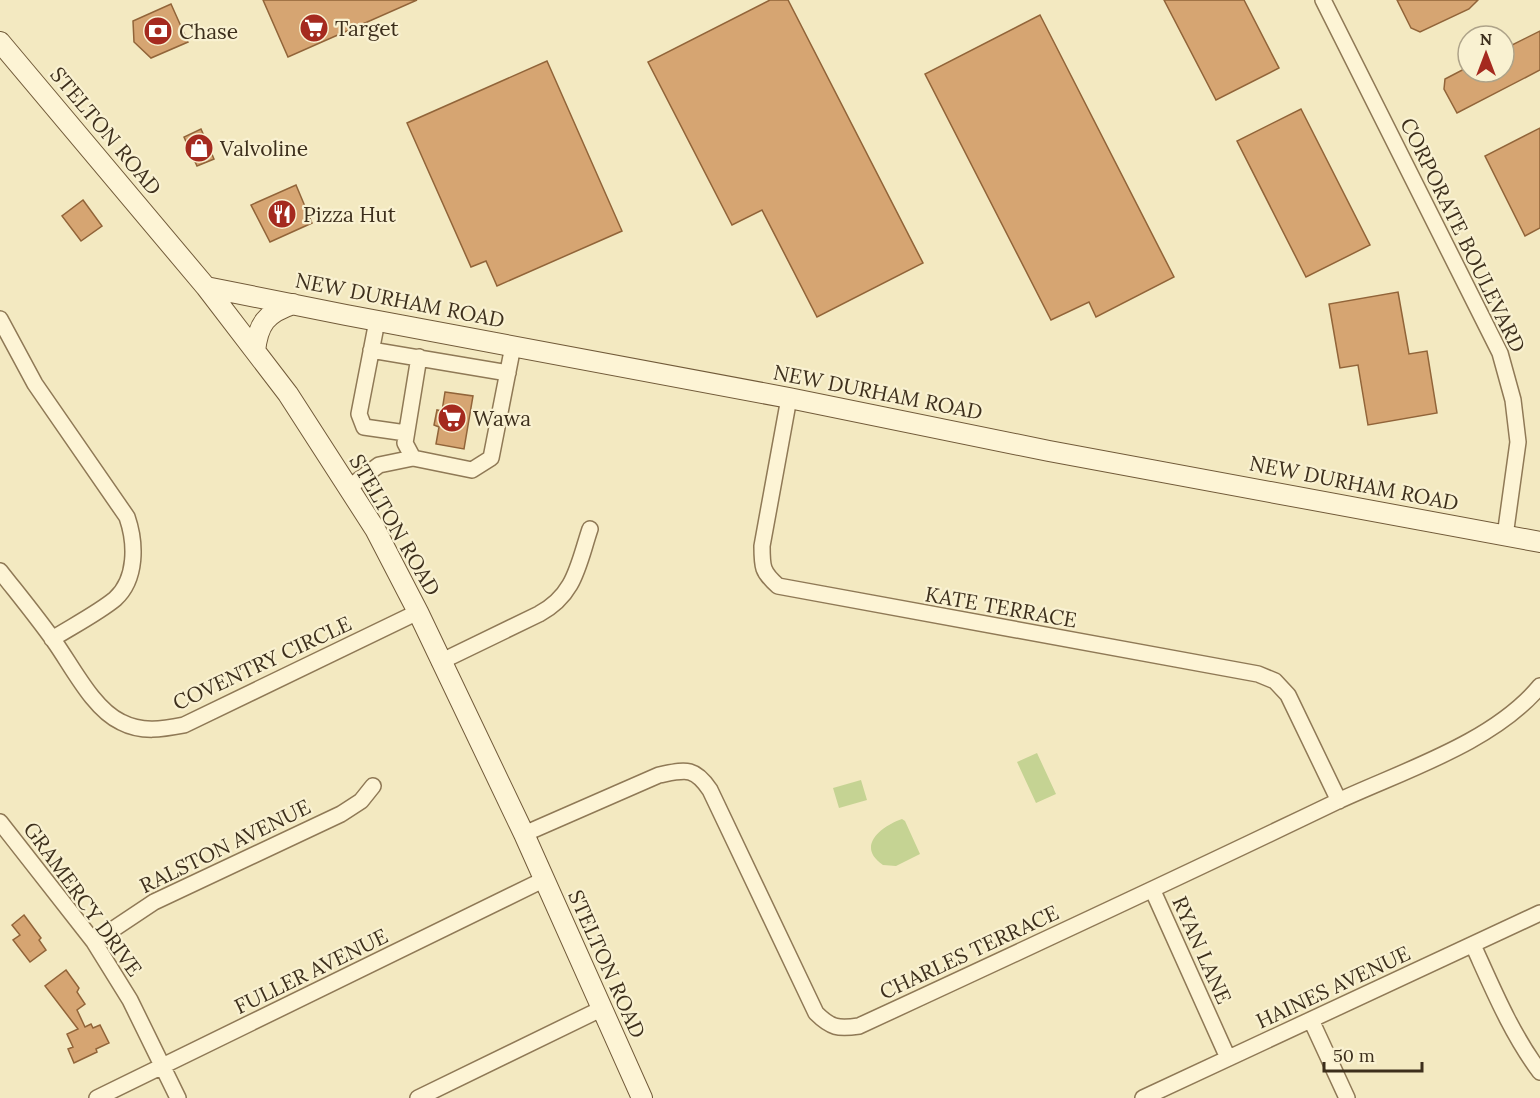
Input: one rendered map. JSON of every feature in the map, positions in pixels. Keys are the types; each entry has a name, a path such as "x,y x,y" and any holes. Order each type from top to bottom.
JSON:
{"main road":[{"name":"STELTON ROAD","path":"0,42 206,287 288,394 375,529 418,612 524,834 642,1098"},
{"name":"NEW DURHAM ROAD","path":"206,287 789,398 1048,451 1540,542"},
{"path":"255,351 260,326 278,309 293,304"}],"street":[{"name":"CORPORATE BOULEVARD","path":"1323,0 1500,353 1513,400 1518,442 1505,536"},
{"path":"0,319 35,384 127,517 134,537 129,580 115,598 52,639"},
{"path":"377,321 359,414 364,427 406,434"},
{"path":"348,488 379,465 413,458 472,470 491,458 513,346"},
{"path":"371,350 508,374"},
{"path":"413,458 405,443 419,357"},
{"name":"KATE TERRACE","path":"789,398 762,546 765,575 778,586 1258,674 1275,681 1288,694 1339,801"},
{"path":"440,662 539,615 561,599 571,586 590,529"},
{"name":"COVENTRY CIRCLE","path":"0,571 97,703 121,722 136,728 153,730 184,724 418,612"},
{"name":"CHARLES TERRACE","path":"524,834 659,775 679,771 694,772 701,777 710,790 816,1012 827,1024 842,1029 859,1026 1153,891 1470,741 1512,714 1540,686"},
{"name":"RALSTON AVENUE","path":"94,942 154,903 341,814 361,801 373,786"},
{"name":"GRAMERCY DRIVE","path":"0,822 94,942 130,1000 178,1098"},
{"name":"FULLER AVENUE","path":"97,1098 543,880"},
{"name":"RYAN LANE","path":"1153,891 1228,1059"},
{"name":"HAINES AVENUE","path":"1148,1097 1540,913"},
{"path":"1473,945 1505,1017 1527,1055 1540,1072"},
{"path":"418,1098 601,1009"},
{"path":"1311,1020 1347,1098"}],"green space":[{"path":"1037,753 1056,794 1036,803 1017,762"},
{"path":"861,780 867,800 839,808 833,788"},
{"path":"902,819 920,854 896,866 883,865 871,851 871,844 874,837 887,826"}],"building":[{"name":"Target","path":"263,0 417,0 288,57"},
{"path":"770,0 788,0 923,263 817,317 762,210 732,225 648,62"},
{"path":"1164,0 1244,0 1279,68 1216,100"},
{"path":"1397,0 1478,0 1469,9 1420,32 1411,28"},
{"name":"Chase","path":"171,4 188,42 151,58 134,42 133,21"},
{"path":"1040,15 1174,277 1096,317 1089,302 1051,320 925,74"},
{"path":"1540,31 1540,70 1516,82 1516,43"},
{"path":"547,61 622,231 497,286 486,261 471,267 407,123"},
{"path":"1456,73 1456,84 1513,84 1457,113 1444,89 1445,79"},
{"path":"1301,109 1370,245 1306,277 1237,141"},
{"path":"1540,128 1540,228 1525,236 1485,156"},
{"name":"Valvoline","path":"201,129 214,159 197,166 184,137"},
{"name":"Pizza Hut","path":"296,185 312,223 270,242 251,205"},
{"path":"83,200 102,226 81,241 62,216"},
{"path":"1398,292 1409,354 1427,351 1437,413 1368,425 1358,365 1340,368 1329,304"},
{"name":"Wawa","path":"445,392 473,396 464,449 436,444 439,427 434,425 437,410 442,411"},
{"path":"24,915 41,938 39,940 46,950 30,962 13,940 20,935 12,925"},
{"path":"66,970 79,988 77,992 85,1004 77,1010 85,1027 91,1024 93,1028 100,1025 109,1043 96,1049 97,1052 74,1063 68,1049 73,1047 67,1034 78,1029 45,986"}],"place":[{"name":"Target","path":"314,28"},
{"name":"Chase","path":"158,31"},
{"name":"Valvoline","path":"199,148"},
{"name":"Pizza Hut","path":"282,214"},
{"name":"Wawa","path":"452,418"}]}
